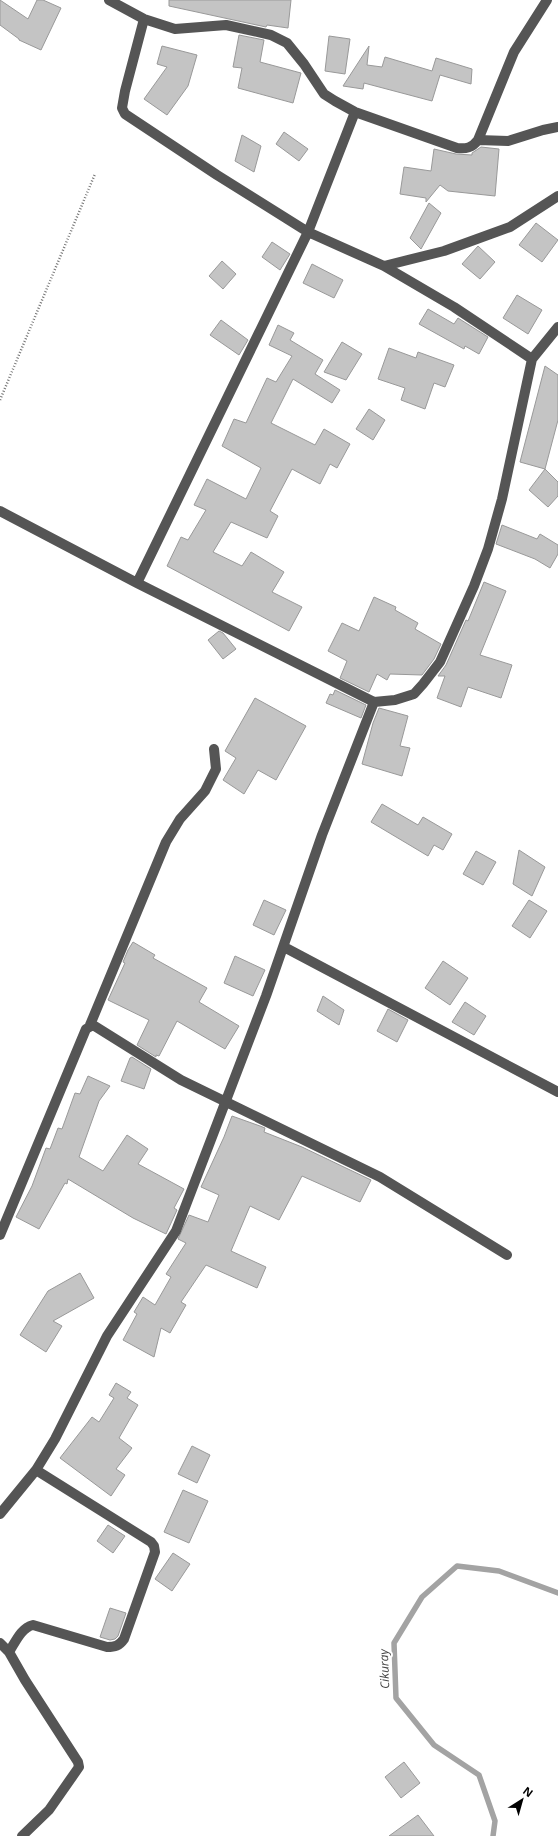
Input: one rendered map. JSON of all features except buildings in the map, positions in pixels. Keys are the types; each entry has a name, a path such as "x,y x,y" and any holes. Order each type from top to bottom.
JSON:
{"street":[{"path":"109,0 144,19 175,29 226,25 271,35 287,43 304,64 324,94 355,112 457,148 464,149 472,147 478,140 514,52 547,0"},
{"path":"144,19 125,91 122,108 125,114 211,171 308,232 384,266 460,311 532,359"},
{"path":"137,583 308,232 355,112"},
{"path":"478,140 508,141 558,127"},
{"path":"384,266 444,251 510,227 558,196"},
{"path":"0,511 137,583 374,702 395,700 414,694 424,684 440,662 474,586 488,548 502,499 532,359 558,327"},
{"path":"0,1514 36,1470 55,1439 107,1336 176,1231 227,1101 284,947 322,835 374,702"},
{"path":"0,1235 166,842 180,819 205,791 216,769 214,749"},
{"path":"284,947 558,1092"},
{"path":"90,1025 96,1026 181,1080 227,1101 385,1180 507,1255"},
{"path":"9,1652 22,1631 27,1626 34,1625 107,1647 114,1647 120,1644 124,1639 155,1552 154,1546 151,1542 36,1470"},
{"path":"0,1643 9,1652 25,1680 78,1762 79,1767 49,1810 22,1836"}],"path":[{"path":"0,400 95,174"}],"waterway":[{"name":"Cikuray","path":"493,1836 495,1821 479,1775 434,1745 396,1698 394,1643 422,1597 457,1566 499,1571 558,1593"}]}
